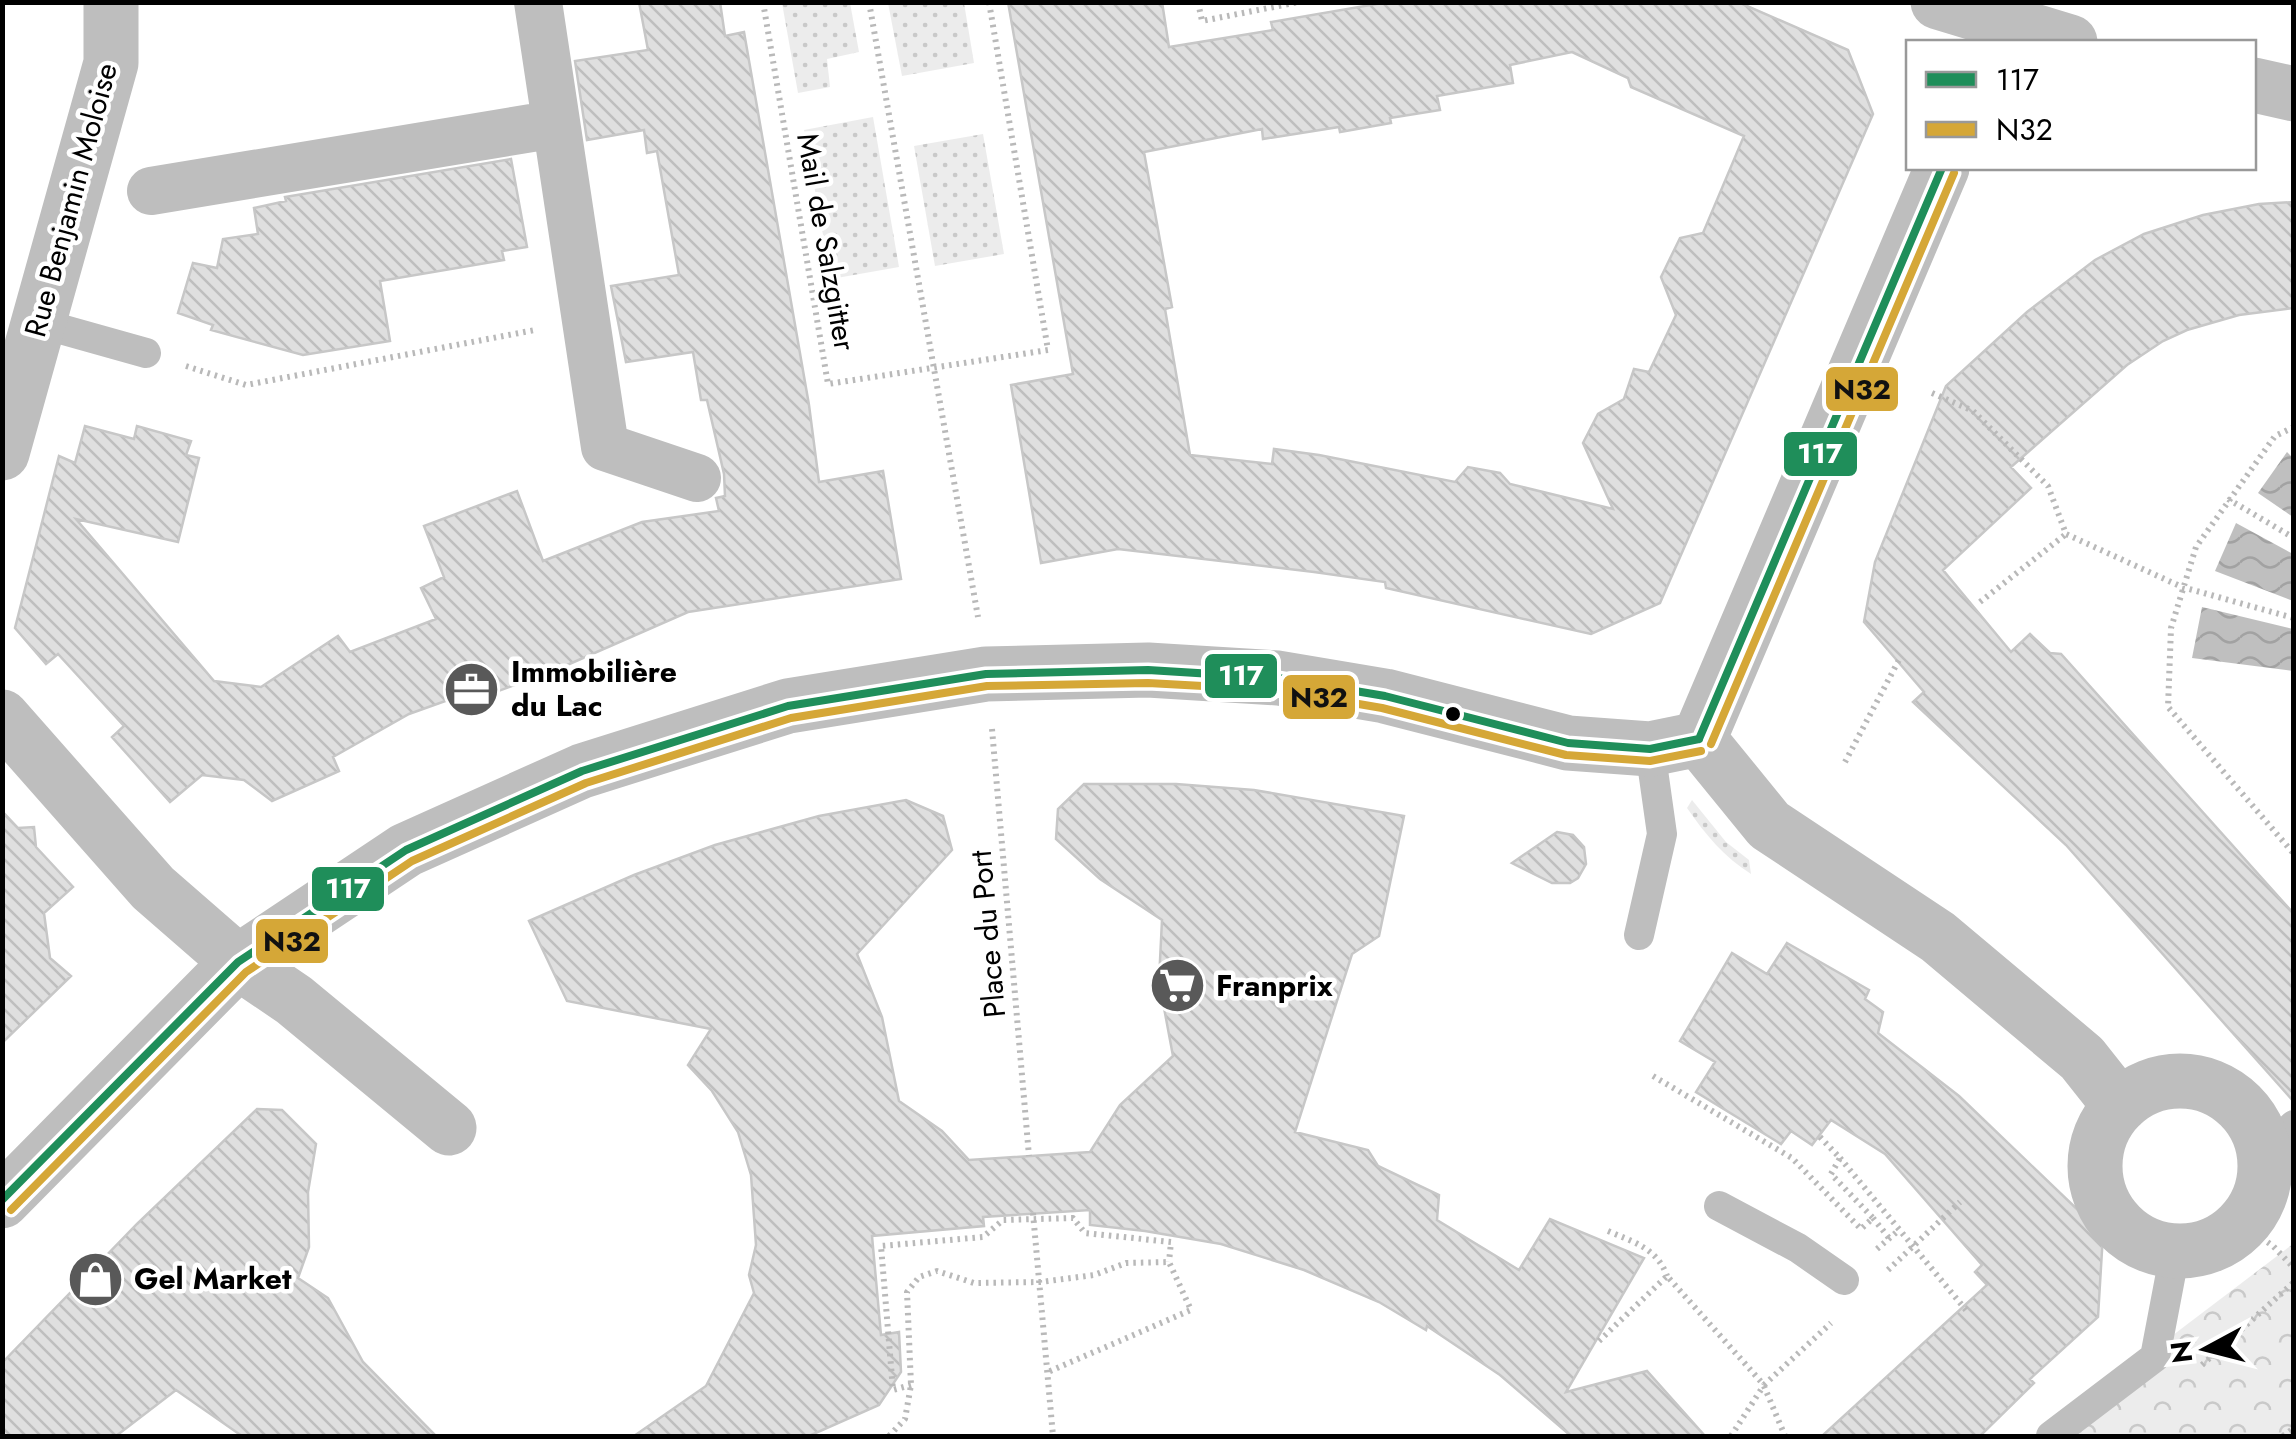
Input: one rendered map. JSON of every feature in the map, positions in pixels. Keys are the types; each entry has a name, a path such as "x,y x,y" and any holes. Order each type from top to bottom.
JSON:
{"street":[{"name":"Rue Benjamin Moloise","path":"2,453 111,63 111,2"},
{"path":"538,2 605,447 697,478"},
{"path":"1938,2 2063,40"},
{"path":"2256,85 2294,94"},
{"path":"152,190 556,124"},
{"path":"1674,744 1941,170"},
{"path":"2,1201 238,962 406,850 582,771 788,706 986,674 1148,670 1278,678 1385,696 1568,743 1674,744 1769,824 1952,948 2082,1058 2120,1106"},
{"path":"2,716 153,888 238,962 294,1000 449,1128"},
{"path":"2167,1082 2202,1084 2229,1096 2250,1117 2278,1135 2266,1163 2262,1193 2242,1226 2226,1239 2196,1251 2175,1252 2146,1245 2114,1221 2100,1196 2095,1175 2097,1146 2103,1130 2120,1106 2138,1092 2167,1082"}],"lane":[{"path":"39,323 146,353"},
{"path":"1638,934 1662,834 1674,744"},
{"path":"1719,1206 1798,1248 1844,1280"},
{"path":"2051,1436 2154,1356 2175,1252"}],"path":[{"name":"Mail de Salzgitter","path":"763,2 828,384 1048,350 989,2"},
{"path":"870,2 980,627"},
{"path":"1198,2 1202,20 1299,2"},
{"path":"146,353 246,385 586,320"},
{"path":"1932,392 1974,411 2048,486 2066,534 2182,587 2294,618"},
{"path":"2294,427 2275,436 2196,547 2171,628 2168,707 2294,854"},
{"path":"2228,499 2294,538"},
{"path":"1980,602 2066,534"},
{"path":"1844,762 1902,656"},
{"name":"Place du Port","path":"992,725 1030,1156"},
{"path":"1653,1076 1792,1158 1861,1229 1874,1218"},
{"path":"1819,1136 1966,1310"},
{"path":"1840,1158 1831,1174 1889,1238"},
{"path":"1887,1272 1960,1202"},
{"path":"1034,1217 1053,1436"},
{"path":"912,1385 893,1390 881,1246 983,1236 1003,1220 1034,1217 1073,1218 1085,1233 1171,1242 1170,1262 1192,1310 1048,1372"},
{"path":"2242,1226 2273,1246 2294,1268"},
{"path":"1608,1230 1651,1250 1668,1276 1764,1385 1785,1436"},
{"path":"889,1436 905,1420 912,1385 907,1292 919,1277 938,1270 974,1283 1041,1282 1094,1275 1126,1263 1170,1262"},
{"path":"1599,1341 1668,1276"},
{"path":"2194,1372 2294,1282"},
{"path":"1730,1436 1764,1385 1832,1322"},
{"path":"2283,1436 2294,1428"}],"green space":[{"path":"782,3 850,3 859,52 827,59 830,87 798,93"},
{"path":"888,3 964,3 974,63 902,76"},
{"path":"873,117 899,267 831,279 804,130"},
{"path":"983,134 1004,254 935,266 914,146"},
{"path":"1692,800 1726,842 1749,860 1751,874 1724,853 1701,827 1687,808"},
{"path":"2293,1244 2293,1436 2040,1436"}],"water":[{"path":"2287,452 2293,458 2293,517 2258,493"},
{"path":"2236,523 2293,554 2293,601 2215,571"},
{"path":"2202,607 2293,629 2293,671 2192,658"}],"building":[{"path":"639,2 720,2 725,36 744,32 819,482 883,471 901,579 688,612 558,669 466,703 462,695 409,714 333,757 339,771 272,801 244,780 202,775 170,802 112,737 124,726 58,654 46,664 15,628 59,456 75,463 85,426 134,439 137,426 191,441 186,455 199,458 178,542 76,519 214,681 261,687 338,636 350,652 436,619 421,588 444,577 424,526 517,491 543,561 642,522 719,511 716,498 725,496 724,474 707,400 701,400 693,352 626,362 611,286 679,275 657,151 647,153 644,130 587,140 575,61 648,50"},
{"path":"1008,2 1162,2 1169,47 1273,30 1271,22 1388,2 1738,2 1848,50 1873,114 1660,603 1591,634 1386,588 1385,582 1314,572 1118,549 1041,563 1011,385 1073,374","holes":["1572,52 1628,78 1631,87 1744,136 1703,233 1680,238 1661,277 1676,315 1649,372 1634,369 1624,399 1598,414 1583,443 1613,509 1510,484 1500,473 1468,467 1455,482 1274,449 1272,464 1190,455 1165,309 1172,307 1144,152 1262,129 1263,139 1391,123 1390,118 1440,110 1437,96 1513,83 1510,65"]},
{"path":"511,159 527,247 502,251 504,260 380,281 390,341 303,355 211,330 213,325 178,313 193,263 217,268 223,239 258,234 254,208 286,201 285,197"},
{"path":"2294,202 2294,308 2239,315 2187,330 2127,365 2011,467 2031,488 1943,570 2011,652 2030,634 2050,653 2061,654 2294,914 2294,1102 2066,845 1913,702 1924,692 1864,622 1875,562 1946,386 2027,312 2095,260 2144,234 2203,215"},
{"path":"1084,784 1176,784 1254,790 1404,816 1379,936 1352,954 1295,1132 1368,1150 1378,1166 1439,1195 1437,1220 1519,1270 1550,1219 1644,1258 1566,1392 1647,1371 1705,1436 1571,1436 1500,1375 1427,1326 1426,1330 1379,1302 1304,1270 1221,1244 1090,1225 1090,1210 983,1217 984,1226 872,1236 881,1335 899,1332 901,1372 879,1405 809,1436 634,1436 706,1386 754,1293 749,1275 756,1245 751,1175 738,1132 712,1091 688,1065 711,1029 567,1001 529,921 715,845 819,816 906,800 943,816 952,850 857,954 882,1017 899,1101 942,1131 969,1160 1090,1152 1120,1105 1173,1056 1159,981 1162,920 1100,879 1056,839 1058,809"},
{"path":"2,811 18,828 34,827 36,847 73,887 44,913 50,958 71,976 2,1043"},
{"path":"1557,832 1573,835 1584,847 1586,864 1578,878 1570,883 1552,883 1512,863"},
{"path":"1787,943 1869,990 1865,999 1883,1012 1878,1033 1959,1096 2103,1234 2098,1317 2030,1379 2034,1383 1980,1436 1822,1436 1987,1285 1975,1272 1982,1265 1885,1154 1831,1120 1812,1145 1791,1131 1781,1144 1696,1092 1715,1062 1680,1041 1732,953 1767,974"},
{"path":"257,1109 282,1110 316,1144 308,1192 309,1247 298,1278 328,1298 363,1362 436,1436 242,1436 176,1390 116,1436 2,1436 2,1363 137,1224"}],"transit line":[{"name":"117","path":"1699,739 1941,170"},
{"name":"N32","path":"1711,744 1954,173"},
{"name":"117","path":"2,1200 238,962 406,850 582,771 788,706 986,674 1148,670 1278,678 1385,696 1568,743 1650,749 1699,739"},
{"name":"N32","path":"11,1210 246,972 412,861 586,783 791,718 987,686 1148,683 1277,690 1382,708 1566,755 1650,761 1701,751"}],"place":[{"name":"Immobilière du Lac","path":"472,689"},
{"name":"Franprix","path":"1177,986"},
{"name":"Gel Market","path":"95,1279"}]}
